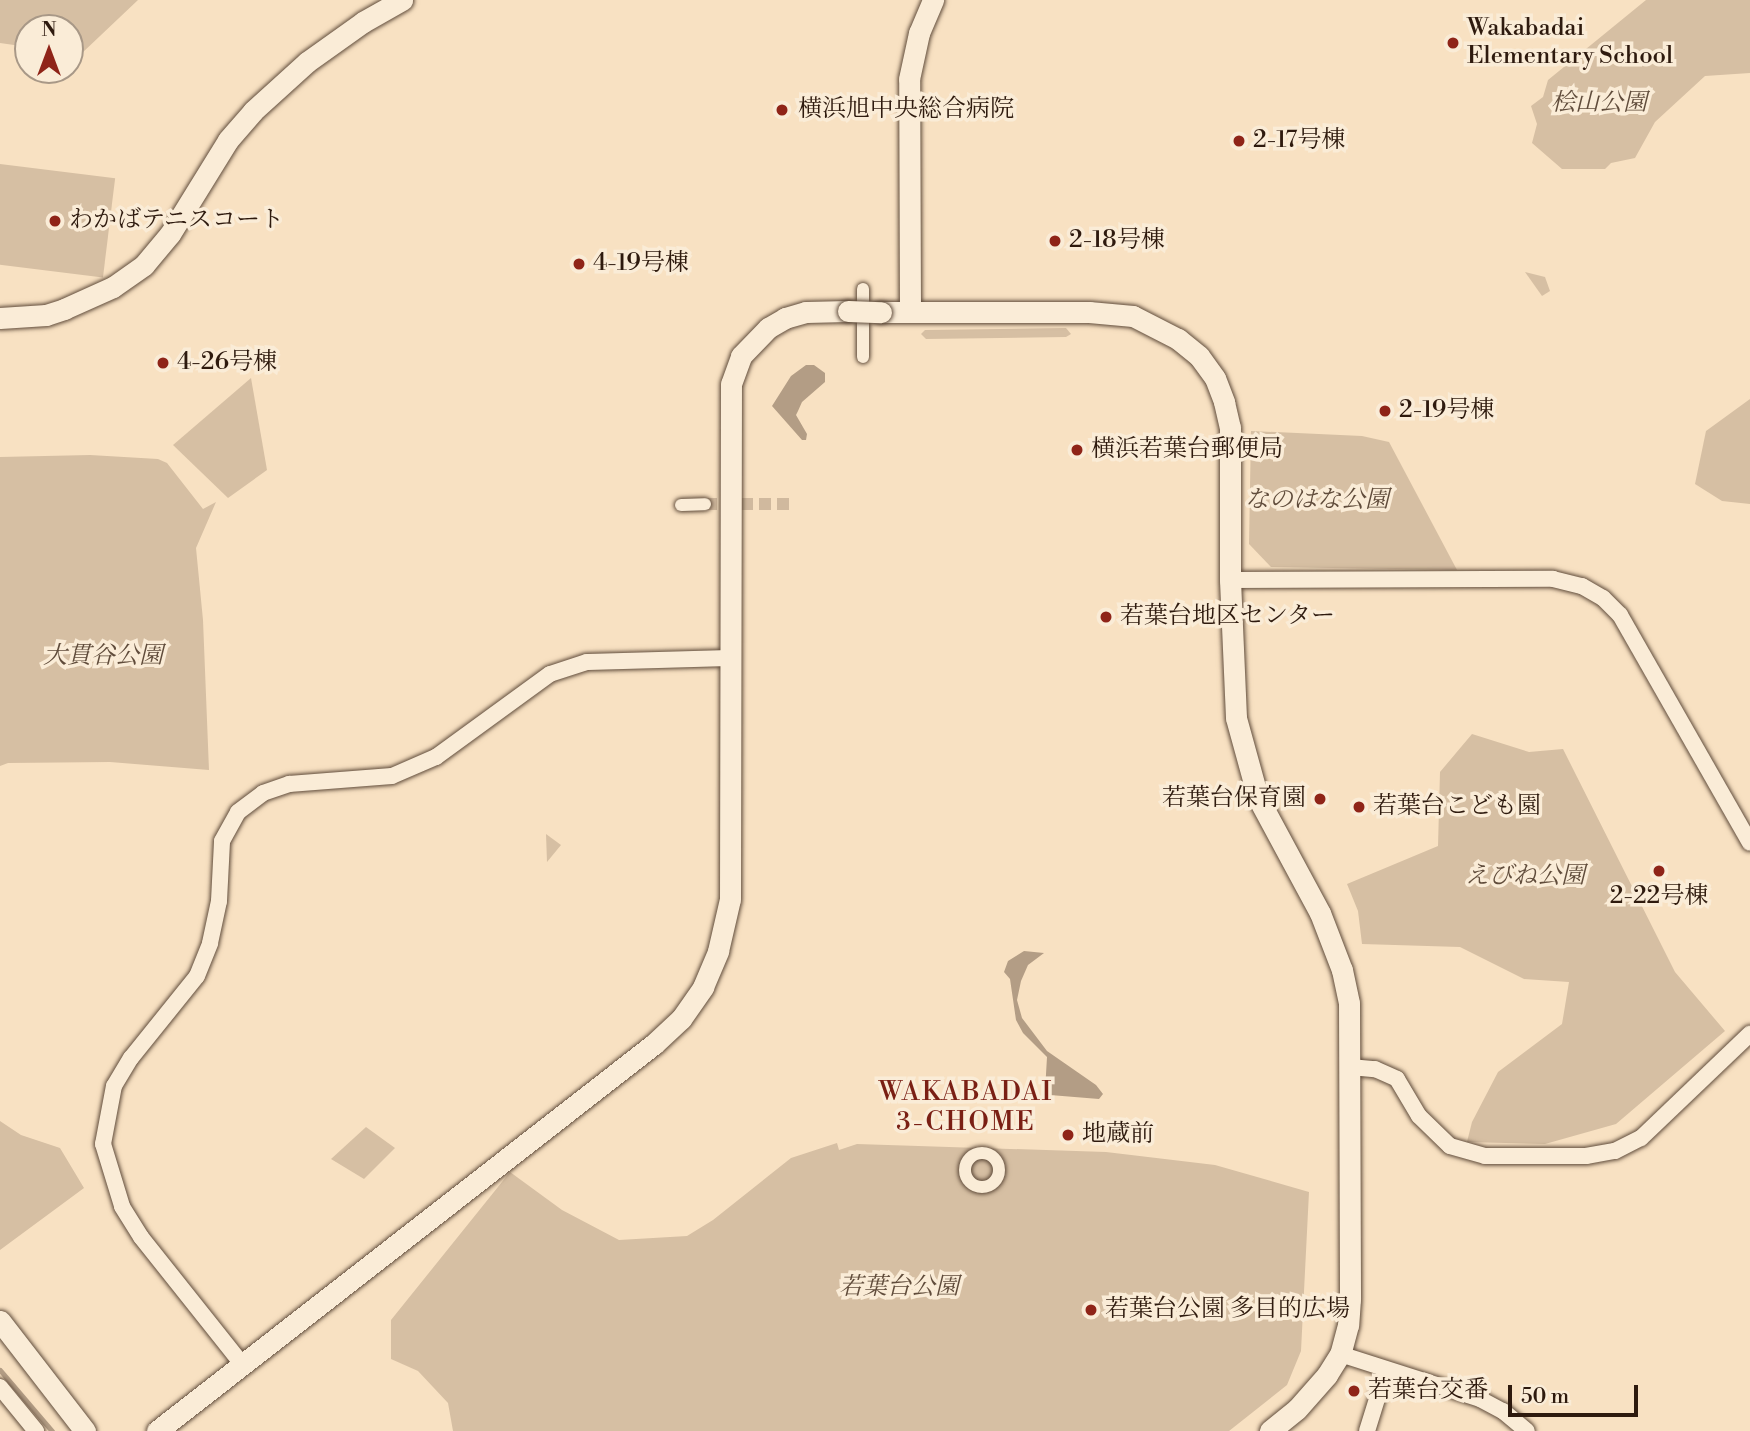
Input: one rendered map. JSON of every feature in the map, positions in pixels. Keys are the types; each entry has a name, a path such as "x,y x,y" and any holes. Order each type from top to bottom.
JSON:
{"street":[{"path":"0,318 46,315 64,309 113,287 144,265 170,234 228,140 253,111 307,62 363,22 402,0"},
{"path":"910,312 909,79 919,33 933,0"},
{"path":"863,289 863,357"},
{"path":"157,1431 643,1052 681,1019 702,987 718,951 730,899 729,396 735,370 755,340 785,318 807,312 848,311 1114,313 1151,323 1178,339 1199,356 1215,378 1230,427 1230,580 1234,693 1241,741 1258,798 1311,894 1342,970 1349,1003 1350,1299 1340,1354 1315,1391 1270,1431"},
{"path":"681,505 705,504"},
{"path":"1230,580 1553,579 1582,586 1603,598 1620,615 1750,843"},
{"path":"243,1364 141,1237 122,1206 103,1144 114,1086 131,1058 197,976 210,943 219,901 222,841 238,813 263,793 289,784 391,776 436,757 550,674 587,662 730,659"},
{"path":"1350,1067 1375,1069 1397,1079 1419,1116 1450,1146 1485,1156 1587,1156 1615,1151 1642,1138 1750,1034"},
{"path":"0,1321 85,1431"},
{"path":"1340,1354 1480,1399 1527,1431"},
{"path":"1367,1431 1386,1370"},
{"path":"0,1387 36,1431"}],"green space":[{"path":"0,0 138,0 84,51 84,14 14,14 14,45 0,43"},
{"name":"桧山公園","path":"1646,0 1750,0 1750,73 1705,76 1655,122 1635,158 1611,163 1605,169 1562,169 1532,143 1537,124 1531,106 1543,97 1548,80"},
{"name":"わかばテニスコート","path":"0,164 115,178 103,277 0,265"},
{"path":"1525,272 1545,277 1550,291 1542,296"},
{"path":"1066,328 1071,334 1066,337 926,339 921,334 925,330"},
{"path":"251,378 267,470 228,498 173,445"},
{"path":"1750,399 1750,504 1722,501 1695,484 1706,431"},
{"name":"なのはな公園","path":"1251,431 1362,436 1389,442 1457,570 1271,567 1249,544"},
{"name":"大貫谷公園","path":"90,455 158,459 167,463 203,509 216,502 196,548 203,620 209,770 110,762 8,763 0,766 0,457"},
{"name":"えびね公園","path":"1472,734 1529,752 1563,749 1675,972 1725,1031 1616,1124 1545,1144 1467,1142 1472,1122 1498,1072 1562,1024 1569,982 1524,979 1460,947 1362,944 1358,911 1347,884 1438,846 1440,772"},
{"path":"546,834 561,845 547,862"},
{"path":"0,1121 21,1135 60,1148 84,1188 0,1250"},
{"path":"366,1127 395,1148 364,1179 331,1159"},
{"name":"若葉台公園","path":"837,1143 839,1150 857,1144 1106,1152 1215,1165 1309,1192 1301,1351 1287,1385 1229,1431 453,1431 448,1403 418,1371 391,1359 391,1320 510,1172 562,1210 619,1240 687,1236 713,1220 791,1158"}],"shaded area":[{"path":"806,365 814,365 825,373 825,382 802,402 796,415 807,434 806,440 802,440 772,406 791,376"},
{"path":"1024,951 1044,953 1028,965 1021,981 1017,1000 1022,1018 1047,1051 1096,1085 1103,1094 1099,1099 1050,1095 1045,1091 1047,1057 1023,1033 1016,1020 1010,979 1004,972 1008,961"}],"waterway":[{"path":"0,1370 52,1431"}],"tunnel":[{"path":"705,504 791,504"}],"place":[{"name":"Wakabadai Elementary School","path":"1453,43"},
{"name":"横浜旭中央総合病院","path":"782,110"},
{"name":"2-17号棟","path":"1239,141"},
{"name":"わかばテニスコート","path":"55,221"},
{"name":"2-18号棟","path":"1055,241"},
{"name":"4-19号棟","path":"579,264"},
{"name":"4-26号棟","path":"163,363"},
{"name":"2-19号棟","path":"1385,411"},
{"name":"横浜若葉台郵便局","path":"1077,450"},
{"name":"若葉台地区センター","path":"1106,617"},
{"name":"若葉台保育園","path":"1320,799"},
{"name":"若葉台こども園","path":"1359,807"},
{"name":"2-22号棟","path":"1659,871"},
{"name":"地蔵前","path":"1068,1135"},
{"name":"若葉台公園 多目的広場","path":"1091,1310"},
{"name":"若葉台交番","path":"1354,1391"}],"district":[{"name":"WAKABADAI 3-CHOME","path":"966,1108"}]}
